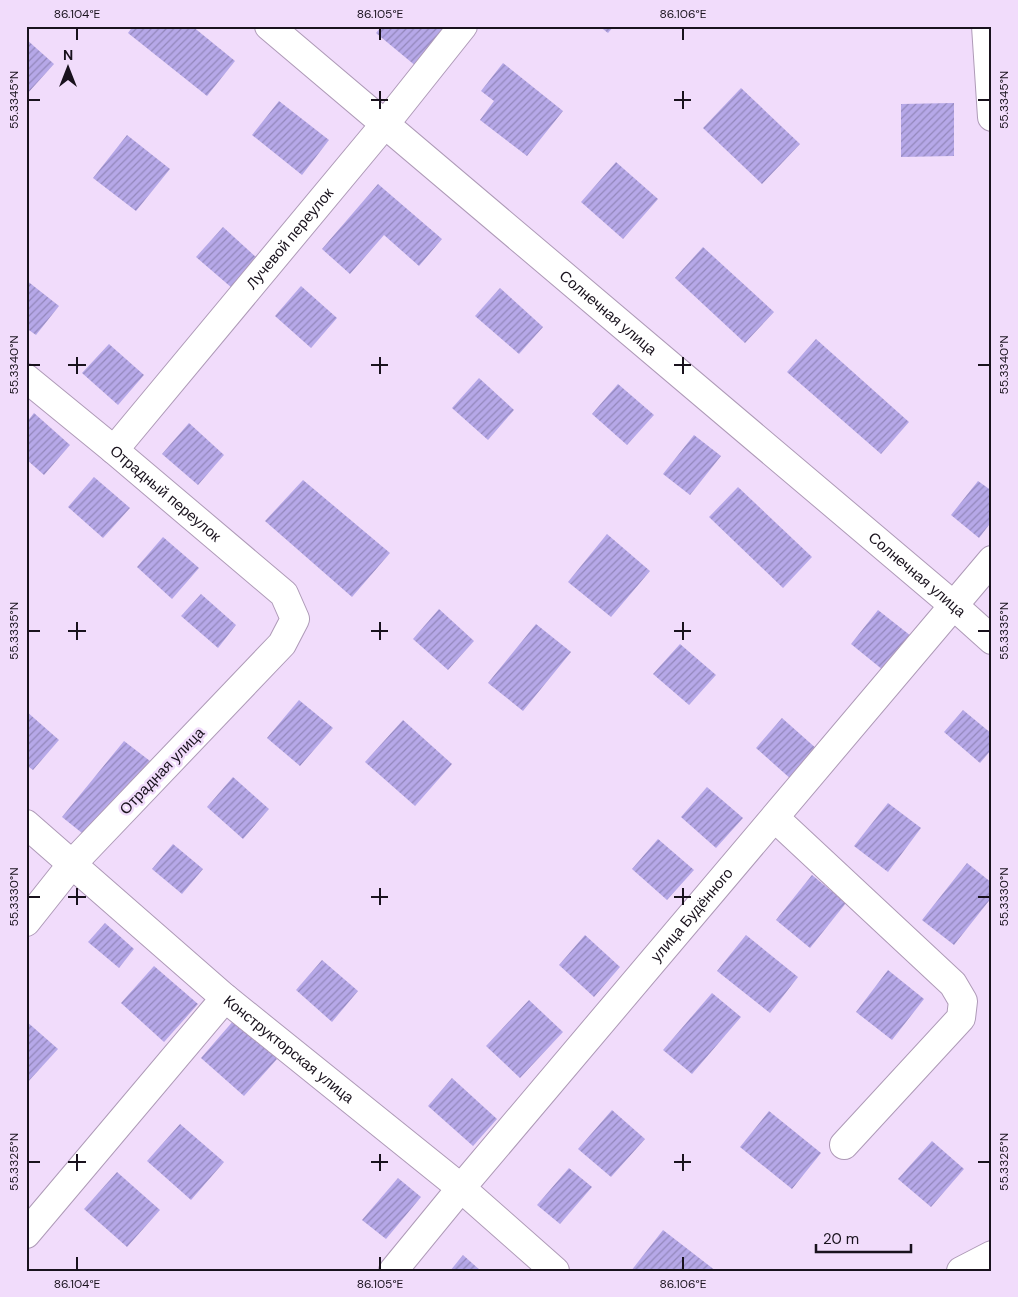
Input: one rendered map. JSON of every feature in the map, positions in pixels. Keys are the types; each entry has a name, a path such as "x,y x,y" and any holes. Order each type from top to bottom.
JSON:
{"street":[{"name":"Солнечная улица","path":"269,26 992,640"},
{"name":"Лучевой переулок","path":"114,450 385,124 463,26"},
{"path":"986,26 992,117"},
{"name":"Отрадный переулок","path":"26,378 284,594 295,619"},
{"name":"улица Будённого","path":"393,1271 992,560"},
{"name":"Отрадная улица","path":"26,922 72,864 282,644 295,619"},
{"path":"775,818 953,984 963,1001 961,1018 844,1145"},
{"name":"Конструкторская улица","path":"26,824 225,998 461,1188 555,1271"},
{"path":"26,1234 225,998"},
{"path":"961,1271 992,1255"}],"building":[{"path":"133,26 192,26 235,61 207,96 128,33"},
{"path":"382,26 451,26 417,67 376,33"},
{"path":"599,26 614,26 608,33"},
{"path":"26,39 54,64 27,94 26,93"},
{"path":"503,63 563,111 527,156 480,120 494,101 481,91"},
{"path":"741,88 800,144 762,184 703,128"},
{"path":"279,101 329,140 302,175 252,135"},
{"path":"954,103 954,156 901,157 901,104"},
{"path":"127,135 170,169 136,211 93,178"},
{"path":"616,162 658,199 623,239 581,202"},
{"path":"378,184 442,239 419,266 384,235 350,274 322,249"},
{"path":"223,227 258,259 232,288 196,257"},
{"path":"703,247 774,312 745,343 675,278"},
{"path":"26,280 59,306 36,335 26,328"},
{"path":"301,286 337,318 311,348 275,316"},
{"path":"500,288 543,327 519,354 475,316"},
{"path":"816,339 909,422 881,454 787,372"},
{"path":"109,344 144,375 118,405 82,373"},
{"path":"479,378 514,410 488,440 452,408"},
{"path":"618,384 654,415 627,445 592,414"},
{"path":"34,413 70,445 44,475 26,459 26,423"},
{"path":"189,423 224,455 198,485 162,454"},
{"path":"694,435 721,456 690,495 663,474"},
{"path":"94,477 130,508 103,538 68,507"},
{"path":"303,480 390,553 352,597 265,521"},
{"path":"978,481 992,491 992,521 979,538 951,515"},
{"path":"738,487 812,557 783,588 709,517"},
{"path":"607,534 650,571 611,617 568,582"},
{"path":"163,537 199,568 172,599 137,567"},
{"path":"201,594 236,625 218,648 181,616"},
{"path":"439,609 474,641 448,670 413,639"},
{"path":"878,610 911,636 883,670 851,644"},
{"path":"536,624 571,652 523,711 488,683"},
{"path":"680,644 716,675 689,705 653,674"},
{"path":"299,700 333,728 300,766 267,738"},
{"path":"963,710 992,734 992,749 980,763 944,732"},
{"path":"26,711 59,740 33,770 26,765"},
{"path":"782,718 818,750 792,780 756,748"},
{"path":"403,720 452,764 415,806 365,762"},
{"path":"124,741 150,761 87,837 62,817"},
{"path":"233,777 269,809 243,839 207,807"},
{"path":"707,787 743,818 716,848 681,817"},
{"path":"888,803 921,828 888,872 854,846"},
{"path":"658,839 694,870 667,900 632,869"},
{"path":"173,844 203,869 182,894 152,869"},
{"path":"967,863 992,883 992,897 954,945 922,920"},
{"path":"812,875 846,903 810,948 776,920"},
{"path":"105,923 134,949 119,968 88,942"},
{"path":"585,935 620,967 594,997 559,965"},
{"path":"746,935 798,977 770,1013 717,971"},
{"path":"322,960 358,991 332,1022 296,990"},
{"path":"154,966 198,1004 164,1042 121,1003"},
{"path":"888,970 924,999 892,1040 856,1012"},
{"path":"712,993 741,1017 692,1074 663,1050"},
{"path":"529,1000 563,1032 520,1078 486,1046"},
{"path":"234,1020 277,1059 244,1096 201,1058"},
{"path":"26,1021 58,1049 26,1084"},
{"path":"452,1078 497,1119 473,1146 428,1106"},
{"path":"612,1110 645,1139 611,1177 578,1149"},
{"path":"769,1111 821,1153 792,1189 740,1147"},
{"path":"180,1124 224,1162 191,1200 147,1161"},
{"path":"932,1141 964,1169 931,1207 898,1179"},
{"path":"569,1168 592,1187 560,1224 537,1205"},
{"path":"117,1172 160,1210 127,1247 84,1209"},
{"path":"398,1178 421,1197 386,1239 362,1220"},
{"path":"663,1230 716,1271 631,1271"},
{"path":"463,1255 481,1271 450,1271"}]}
